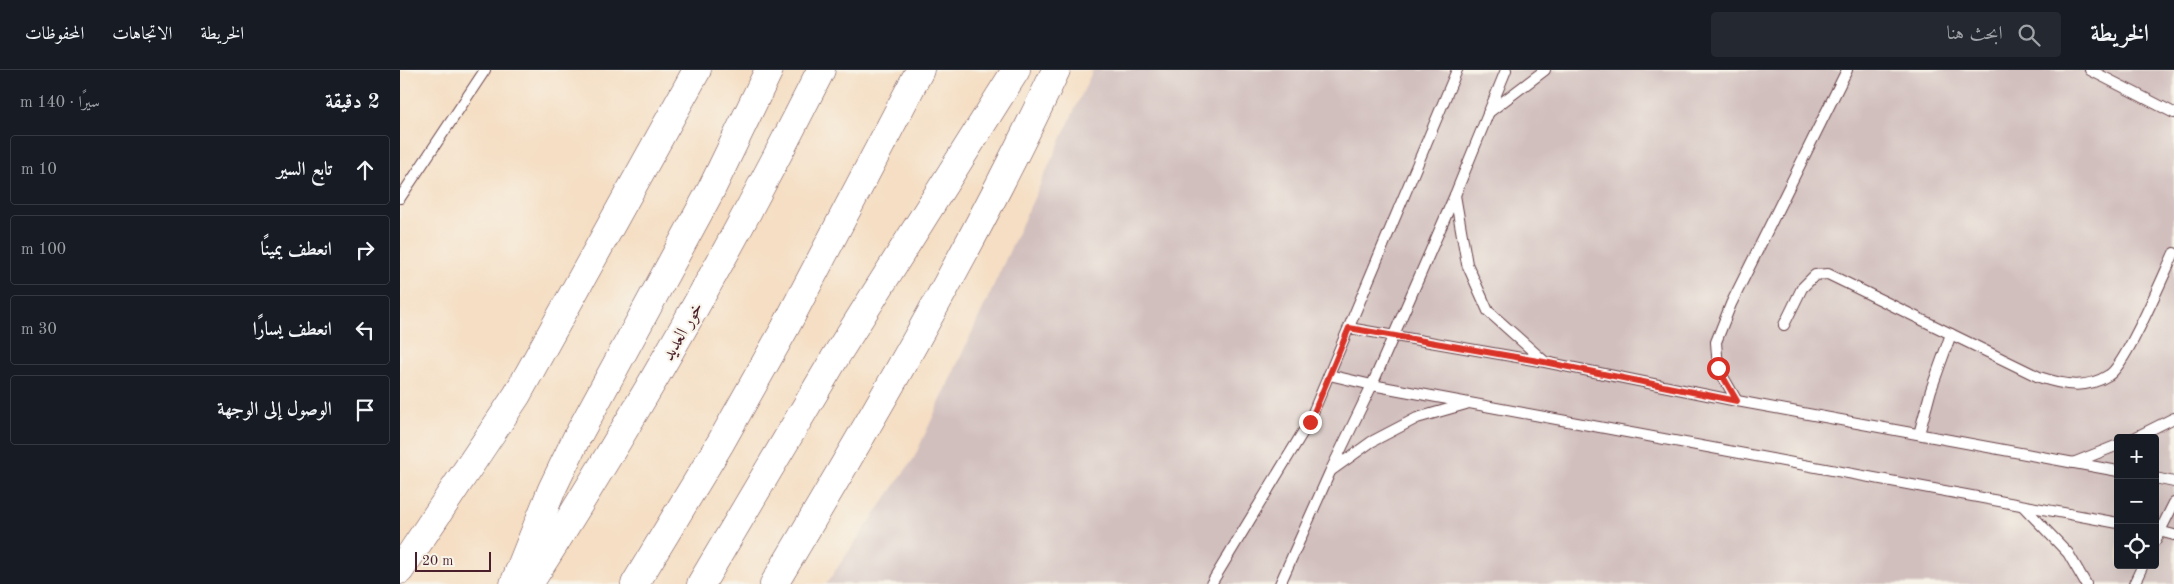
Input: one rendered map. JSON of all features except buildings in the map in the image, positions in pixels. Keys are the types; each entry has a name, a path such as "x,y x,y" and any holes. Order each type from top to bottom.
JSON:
{"highway":[{"path":"400,570 517,394 697,70"},
{"path":"514,584 552,489 576,439 711,190 769,70"},
{"name":"خور العديد","path":"529,584 621,436 682,330 742,223 821,70"},
{"path":"635,584 716,450 781,336 920,70"},
{"path":"701,584 836,356 1016,70"},
{"path":"774,584 874,415 1002,182 1056,70"}],"lane":[{"path":"400,198 485,70"},
{"path":"1211,584 1310,422 1457,70"},
{"path":"1280,584 1330,472 1372,385 1455,195 1506,70"},
{"path":"1487,113 1545,70"},
{"path":"1737,401 1718,368 1716,342 1731,304 1847,70"},
{"path":"2090,70 2174,113"},
{"path":"1455,195 1467,264 1488,311 1544,362"},
{"path":"1784,325 1802,288 1815,275 1828,274 2039,377 2064,385 2086,385 2110,375 2123,359 2174,253"},
{"path":"1349,328 1544,362 1737,401 2114,470"},
{"path":"1919,434 1930,390 1951,334"},
{"path":"1330,375 1372,385 2114,522"},
{"path":"1330,472 1371,442 1417,418 1469,403"},
{"path":"2142,434 2174,418"},
{"path":"2073,463 2114,447"},
{"path":"2159,479 2174,482"},
{"path":"2159,529 2174,503"},
{"path":"2023,506 2068,553 2086,584"},
{"path":"2159,531 2174,535"},
{"path":"2134,584 2141,569"}],"shaded area":[{"path":"1093,70 2174,70 2174,584 826,584 914,458"}],"route":[{"path":"1310,422 1349,328 1544,362 1737,401 1718,368"}]}
